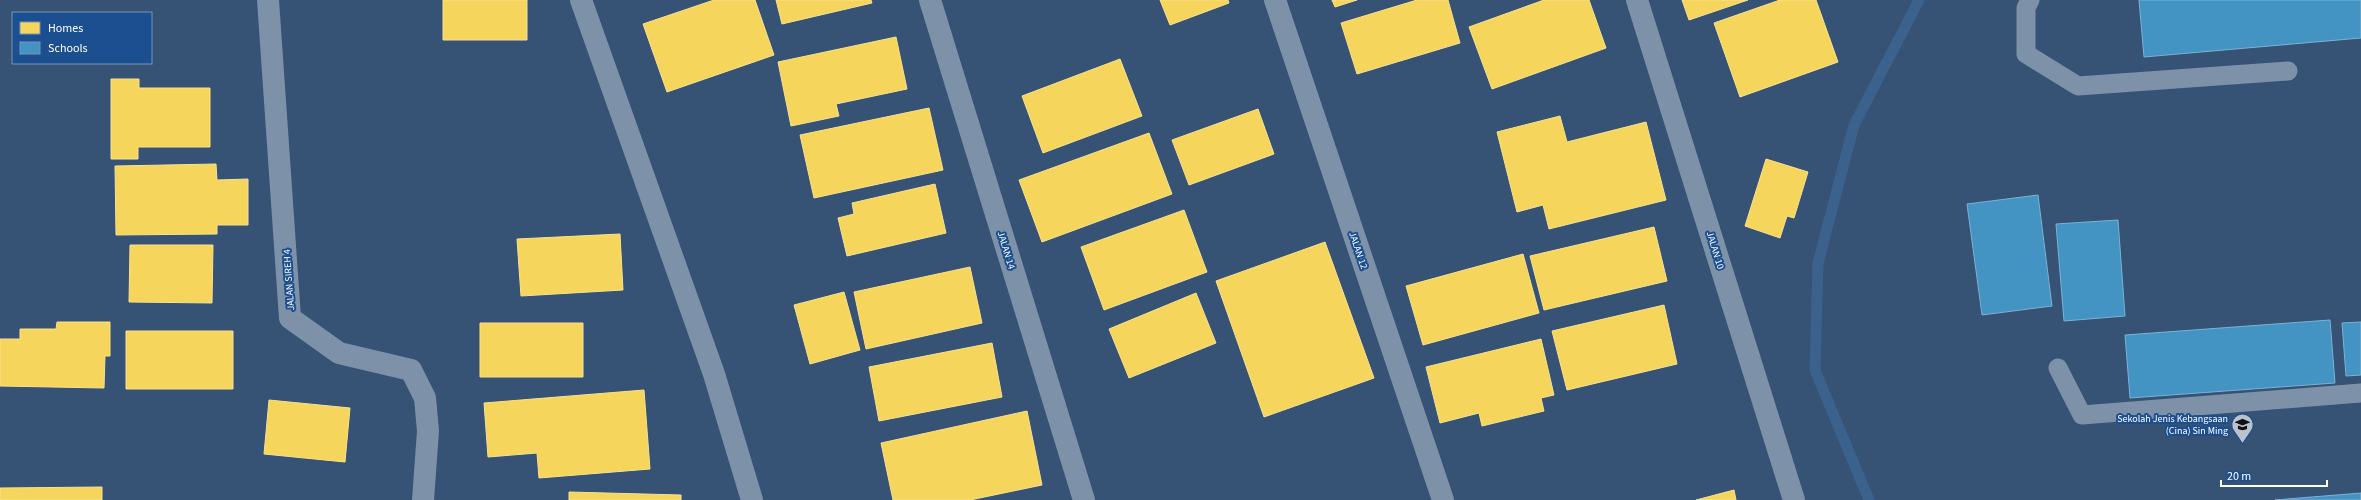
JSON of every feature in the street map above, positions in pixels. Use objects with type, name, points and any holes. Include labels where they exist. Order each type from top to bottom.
[{"type":"street","name":"JALAN SIREH 4","points":[[268,0],[290,318],[339,353],[411,370],[425,398],[428,431],[423,500]]},
{"type":"street","points":[[583,0],[714,374],[752,500]]},
{"type":"street","name":"JALAN 14","points":[[930,0],[1084,500]]},
{"type":"street","name":"JALAN 12","points":[[1275,0],[1443,500]]},
{"type":"street","name":"JALAN 10","points":[[1637,0],[1794,500]]},
{"type":"lane","points":[[2030,0],[2026,8],[2026,54],[2078,86],[2288,71]]},
{"type":"lane","points":[[2058,368],[2082,415],[2361,393]]},
{"type":"building: Homes","points":[[443,0],[527,0],[527,40],[443,40]]},
{"type":"building: Homes","points":[[714,0],[755,0],[774,55],[667,92],[643,24]]},
{"type":"building: Homes","points":[[776,0],[871,0],[872,3],[782,24]]},
{"type":"building: Homes","points":[[1160,0],[1228,0],[1229,3],[1170,25]]},
{"type":"building: Homes","points":[[1332,0],[1357,0],[1335,7]]},
{"type":"building: Homes","points":[[1417,0],[1448,0],[1460,43],[1357,74],[1341,23]]},
{"type":"building: Homes","points":[[1544,0],[1589,0],[1606,48],[1492,89],[1469,27]]},
{"type":"building: Homes","points":[[1682,0],[1748,0],[1689,20]]},
{"type":"building: Homes","points":[[1780,0],[1816,0],[1838,62],[1740,97],[1714,23]]},
{"type":"building: Homes","points":[[896,37],[907,89],[836,104],[839,116],[791,126],[778,62]]},
{"type":"building: Homes","points":[[1120,59],[1142,116],[1043,153],[1022,96]]},
{"type":"building: Homes","points":[[111,79],[139,79],[139,88],[210,88],[210,147],[138,147],[138,159],[111,159]]},
{"type":"building: Homes","points":[[929,108],[943,170],[814,198],[800,135]]},
{"type":"building: Homes","points":[[1258,109],[1274,154],[1189,185],[1172,140]]},
{"type":"building: Homes","points":[[1560,116],[1567,142],[1646,122],[1666,200],[1549,229],[1543,205],[1517,212],[1497,132]]},
{"type":"building: Homes","points":[[1149,133],[1172,194],[1042,242],[1019,180]]},
{"type":"building: Homes","points":[[1766,159],[1808,172],[1794,218],[1787,216],[1780,238],[1745,226]]},
{"type":"building: Homes","points":[[216,164],[217,180],[248,179],[248,225],[217,225],[217,234],[116,235],[115,166]]},
{"type":"building: Homes","points":[[935,184],[946,233],[847,256],[838,218],[854,214],[852,203]]},
{"type":"building: Homes","points":[[1184,210],[1207,272],[1104,310],[1081,247]]},
{"type":"building: Homes","points":[[1654,227],[1667,281],[1544,310],[1530,256]]},
{"type":"building: Homes","points":[[620,234],[623,290],[521,296],[517,239]]},
{"type":"building: Homes","points":[[1325,242],[1374,378],[1264,417],[1216,281]]},
{"type":"building: Homes","points":[[130,245],[213,245],[212,303],[129,302]]},
{"type":"building: Homes","points":[[1523,254],[1539,313],[1423,345],[1406,286]]},
{"type":"building: Homes","points":[[970,267],[982,323],[866,349],[854,292]]},
{"type":"building: Homes","points":[[844,292],[860,350],[810,364],[794,305]]},
{"type":"building: Homes","points":[[1196,293],[1216,343],[1129,378],[1109,329]]},
{"type":"building: Homes","points":[[1664,305],[1677,364],[1567,390],[1552,331]]},
{"type":"building: Homes","points":[[57,322],[110,322],[110,356],[105,356],[104,388],[0,386],[0,339],[20,339],[20,329],[56,329]]},
{"type":"building: Homes","points":[[480,323],[583,323],[583,377],[480,377]]},
{"type":"building: Homes","points":[[126,331],[233,331],[233,389],[126,389]]},
{"type":"building: Homes","points":[[1541,339],[1554,395],[1541,398],[1544,411],[1482,426],[1479,413],[1440,423],[1426,367]]},
{"type":"building: Homes","points":[[992,343],[1002,397],[879,421],[869,367]]},
{"type":"building: Homes","points":[[644,390],[650,469],[539,478],[537,453],[488,457],[484,403]]},
{"type":"building: Homes","points":[[269,400],[350,408],[345,462],[264,454]]},
{"type":"building: Homes","points":[[1027,411],[1042,485],[970,500],[893,500],[881,443]]},
{"type":"building: Homes","points":[[102,487],[102,500],[0,500],[0,488]]},
{"type":"building: Homes","points":[[1734,490],[1736,500],[1696,500]]},
{"type":"building: Homes","points":[[569,492],[681,495],[681,500],[569,500]]},
{"type":"building: Schools","points":[[2139,0],[2361,0],[2361,38],[2144,57]]},
{"type":"building: Schools","points":[[2038,195],[2052,306],[1982,315],[1967,204]]},
{"type":"building: Schools","points":[[2118,220],[2125,316],[2064,321],[2056,224]]},
{"type":"building: Schools","points":[[2330,320],[2335,383],[2130,398],[2125,335]]},
{"type":"building: Schools","points":[[2361,322],[2361,375],[2346,376],[2342,323]]},
{"type":"building: Schools","points":[[2361,493],[2361,500],[2275,500]]},
{"type":"waterway","points":[[1869,500],[1815,370],[1818,263],[1854,125],[1919,0]]},
{"type":"place","name":"Sekolah Jenis Kebangsaan (Cina) Sin Ming","points":[[2243,444]]}]
